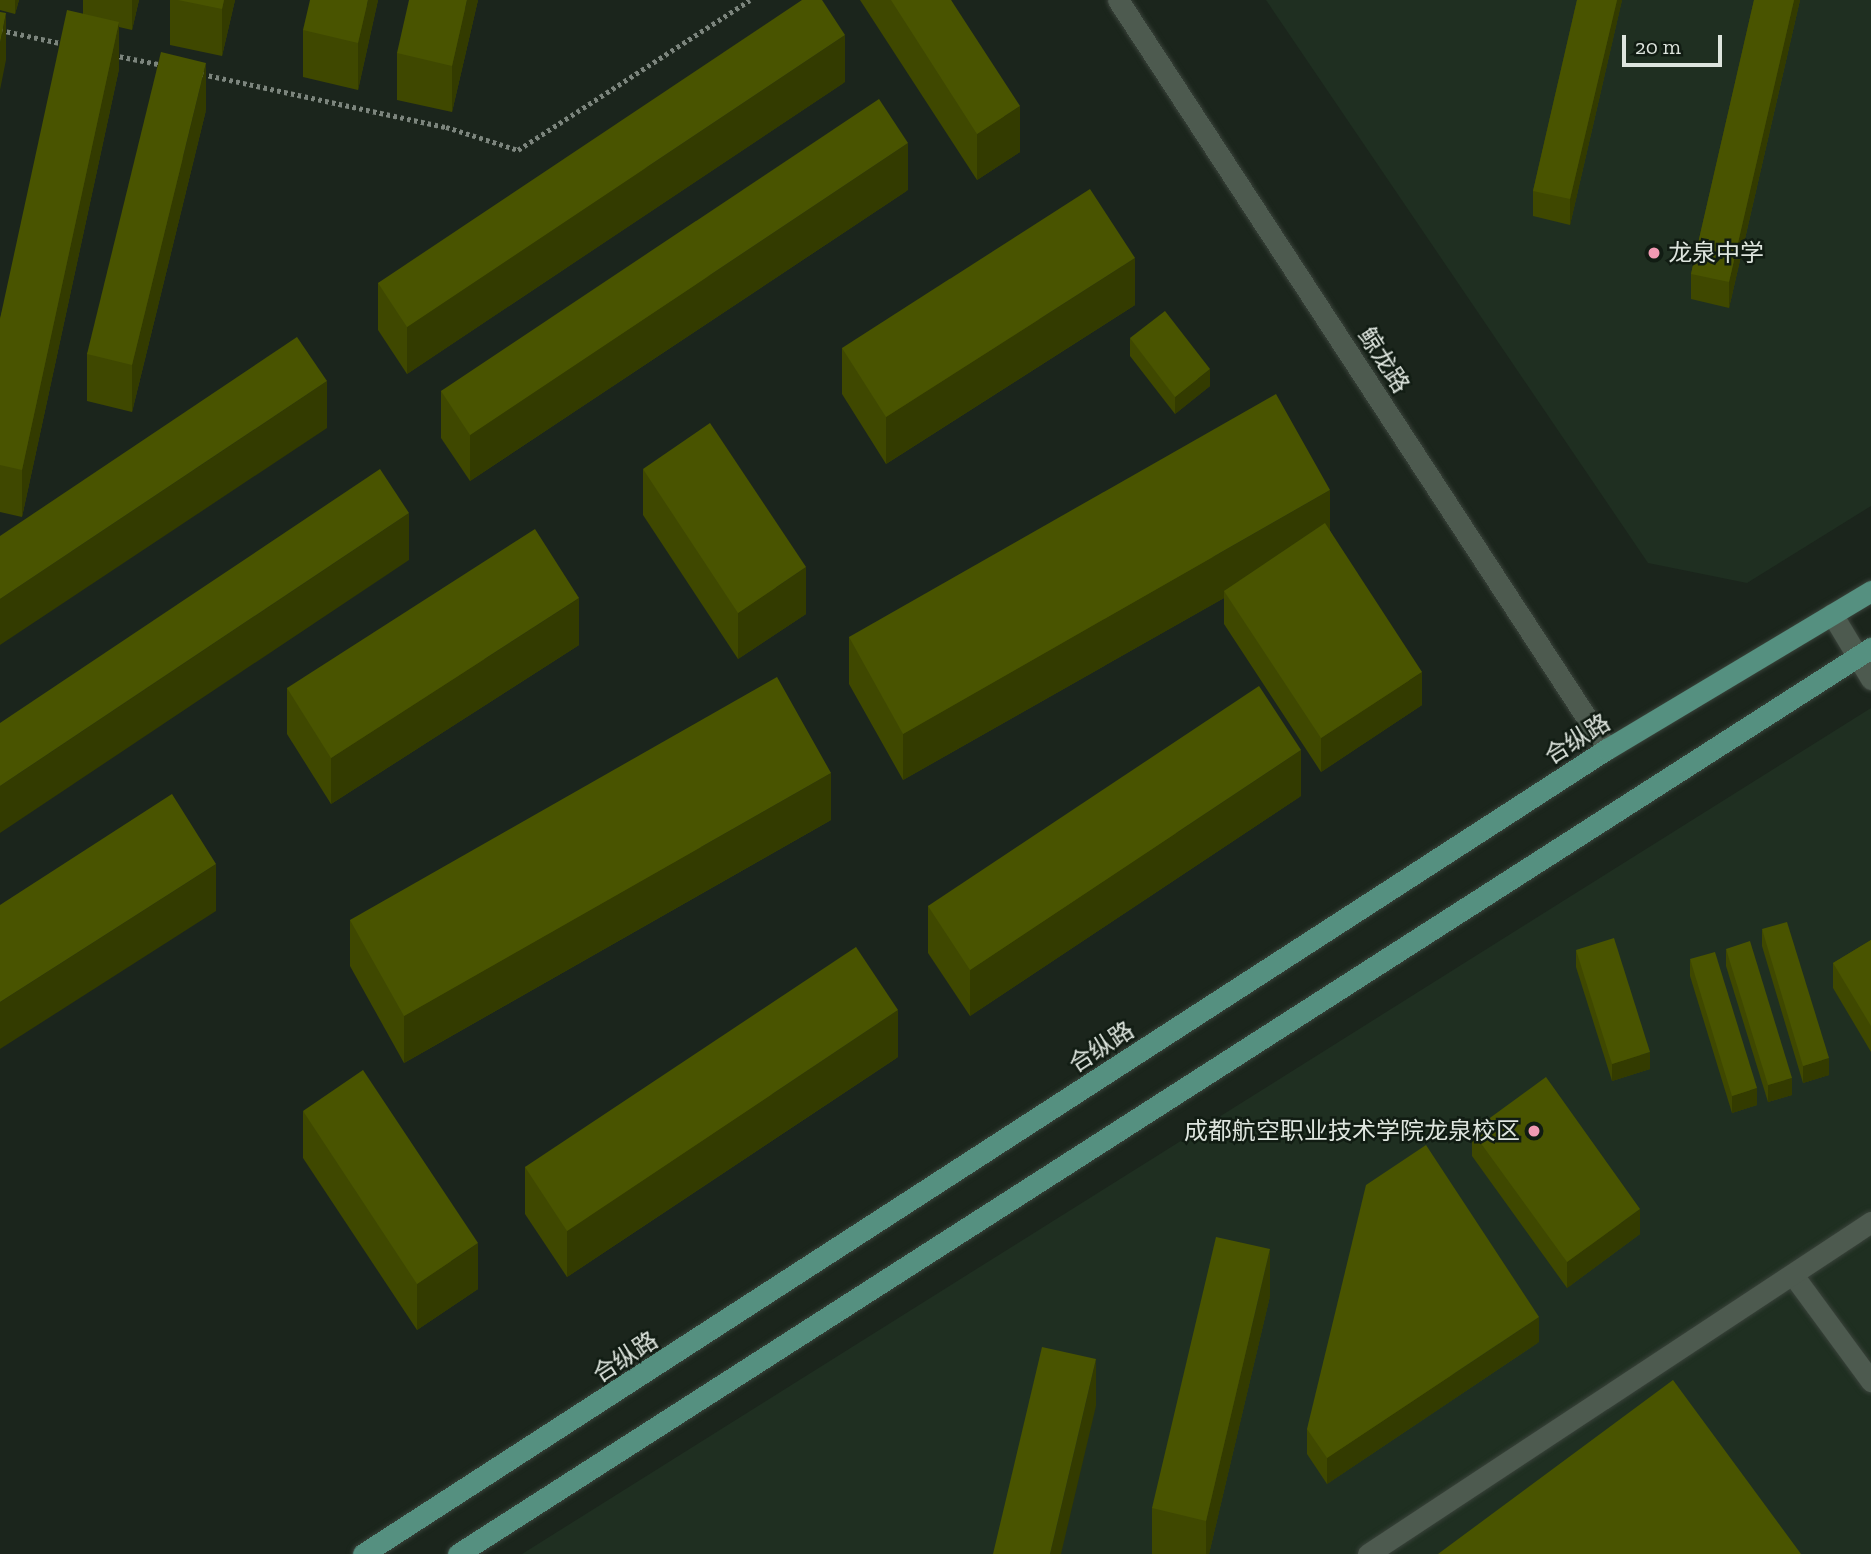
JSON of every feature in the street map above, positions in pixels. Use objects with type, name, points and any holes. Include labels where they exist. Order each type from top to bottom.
[{"type":"main road","name":"合纵路","points":[[363,1554],[1607,749],[1871,591]]},
{"type":"main road","points":[[458,1554],[1864,653]]},
{"type":"street","name":"鲸龙路","points":[[1118,0],[1607,749]]},
{"type":"street","points":[[1832,614],[1864,653],[1871,679]]},
{"type":"street","points":[[1368,1554],[1871,1222]]},
{"type":"street","points":[[1793,1275],[1871,1381]]},
{"type":"path","points":[[189,71],[446,127],[518,150],[750,0]]},
{"type":"path","points":[[0,30],[68,45]]},
{"type":"path","points":[[108,53],[176,68]]},
{"type":"shaded area","name":"龙泉中学","points":[[1266,0],[1871,0],[1871,506],[1747,583],[1648,563]]},
{"type":"shaded area","name":"成都航空职业技术学院龙泉校区","points":[[1871,708],[1871,1554],[522,1554]]},
{"type":"building","points":[[178,0],[224,0],[222,9]]},
{"type":"building","points":[[310,0],[368,0],[358,43],[303,30]]},
{"type":"building","points":[[409,0],[467,0],[452,66],[397,53]]},
{"type":"building","points":[[802,0],[822,0],[845,35],[407,327],[378,283]]},
{"type":"building","points":[[891,0],[951,0],[1020,106],[977,134]]},
{"type":"building","points":[[1577,0],[1617,0],[1570,199],[1533,191]]},
{"type":"building","points":[[1754,0],[1794,0],[1729,282],[1691,274]]},
{"type":"building","points":[[67,10],[119,22],[22,470],[0,465],[0,319]]},
{"type":"building","points":[[0,12],[6,13],[0,43]]},
{"type":"building","points":[[161,52],[206,63],[132,365],[87,354]]},
{"type":"building","points":[[879,99],[908,143],[470,435],[441,391]]},
{"type":"building","points":[[1090,189],[1135,258],[886,417],[842,348]]},
{"type":"building","points":[[1165,311],[1210,369],[1175,397],[1130,338]]},
{"type":"building","points":[[297,337],[327,381],[0,599],[0,536]]},
{"type":"building","points":[[1276,394],[1330,490],[903,734],[849,637]]},
{"type":"building","points":[[710,423],[806,567],[738,613],[643,469]]},
{"type":"building","points":[[380,469],[409,513],[0,786],[0,723]]},
{"type":"building","points":[[1325,523],[1422,672],[1321,738],[1224,591]]},
{"type":"building","points":[[535,529],[579,598],[331,758],[287,688]]},
{"type":"building","points":[[777,677],[831,773],[404,1016],[350,920]]},
{"type":"building","points":[[1259,686],[1301,750],[970,970],[928,906]]},
{"type":"building","points":[[172,794],[216,864],[0,1002],[0,905]]},
{"type":"building","points":[[1787,922],[1829,1058],[1803,1066],[1762,929]]},
{"type":"building","points":[[1614,938],[1650,1052],[1612,1064],[1576,950]]},
{"type":"building","points":[[1871,940],[1871,1026],[1833,963]]},
{"type":"building","points":[[1750,941],[1792,1078],[1768,1085],[1726,949]]},
{"type":"building","points":[[856,947],[898,1010],[567,1231],[525,1167]]},
{"type":"building","points":[[1715,952],[1757,1088],[1732,1096],[1690,959]]},
{"type":"building","points":[[363,1070],[478,1243],[417,1284],[303,1111]]},
{"type":"building","points":[[1546,1077],[1640,1209],[1567,1262],[1472,1131]]},
{"type":"building","points":[[1426,1145],[1539,1317],[1327,1458],[1307,1429],[1366,1185]]},
{"type":"building","points":[[1216,1237],[1270,1249],[1206,1521],[1152,1508]]},
{"type":"building","points":[[1042,1347],[1096,1359],[1050,1554],[993,1554]]},
{"type":"building","points":[[1673,1380],[1801,1554],[1438,1554]]},
{"type":"place","name":"龙泉中学","points":[[1654,253]]},
{"type":"place","name":"成都航空职业技术学院龙泉校区","points":[[1534,1131]]}]
